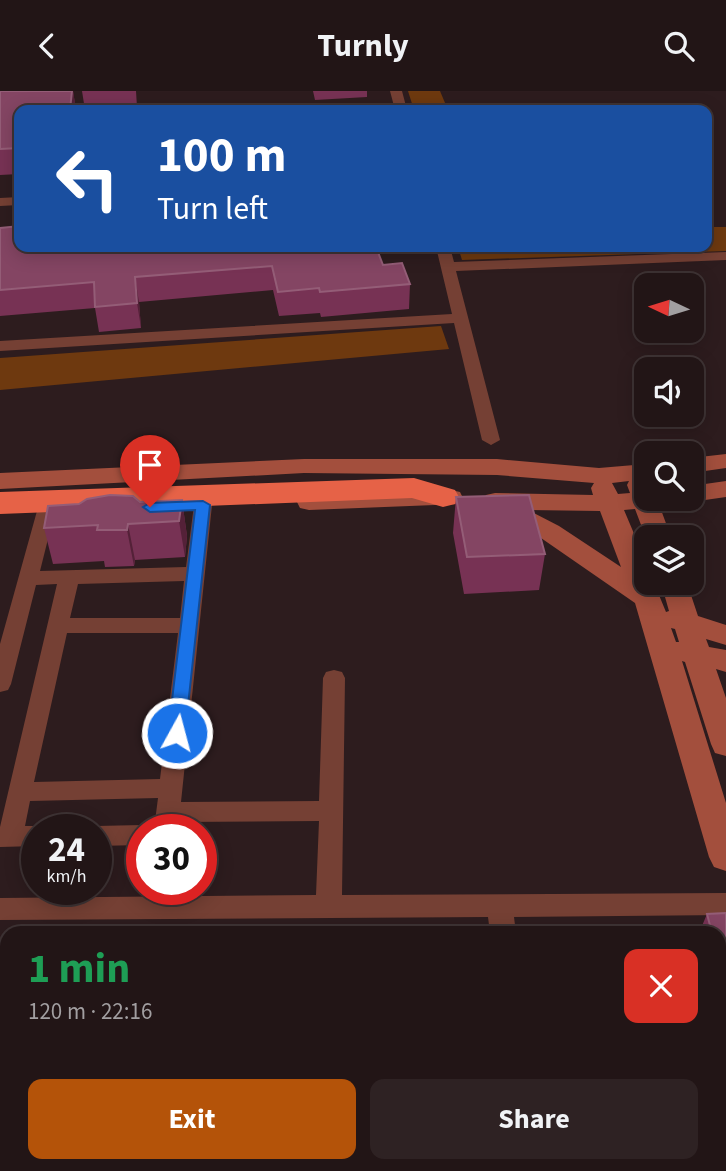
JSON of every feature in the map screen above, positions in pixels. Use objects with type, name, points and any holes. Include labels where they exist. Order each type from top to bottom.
[{"type":"highway","points":[[0,503],[429,493]]},
{"type":"street","points":[[445,252],[491,440]]},
{"type":"street","points":[[450,267],[726,257]]},
{"type":"street","points":[[0,346],[461,318]]},
{"type":"street","points":[[704,464],[726,461]]},
{"type":"street","points":[[0,481],[304,466],[497,467],[634,496]]},
{"type":"street","points":[[0,513],[429,493],[489,501],[604,490],[634,475]]},
{"type":"street","points":[[704,492],[726,489]]},
{"type":"street","points":[[604,490],[649,604],[726,856]]},
{"type":"street","points":[[489,501],[550,531],[649,604],[687,622],[726,635]]},
{"type":"street","points":[[168,810],[203,505]]},
{"type":"street","points":[[0,684],[46,511]]},
{"type":"street","points":[[28,578],[195,574]]},
{"type":"street","points":[[5,837],[20,792],[69,577]]},
{"type":"street","points":[[679,595],[698,654],[720,699],[726,744]]},
{"type":"street","points":[[687,595],[726,625]]},
{"type":"street","points":[[58,627],[189,625]]},
{"type":"street","points":[[662,647],[726,661]]},
{"type":"street","points":[[328,907],[334,678]]},
{"type":"street","points":[[20,792],[168,810],[331,811]]},
{"type":"street","points":[[0,909],[126,901]]},
{"type":"street","points":[[217,902],[328,907],[726,904]]},
{"type":"street","points":[[499,905],[502,926]]},
{"type":"shaded area","points":[[408,91],[440,91],[446,105],[412,105]]},
{"type":"shaded area","points":[[712,227],[726,227],[726,251],[712,251]]},
{"type":"shaded area","points":[[460,252],[697,252],[462,260]]},
{"type":"shaded area","points":[[441,326],[449,349],[0,390],[0,358]]},
{"type":"building","points":[[0,91],[72,91],[71,105],[14,105],[14,148],[0,149]]},
{"type":"building","points":[[14,227],[14,252],[378,252],[383,265],[402,263],[410,284],[320,292],[319,288],[278,292],[272,266],[135,277],[137,303],[95,307],[94,282],[0,290],[0,228]]},
{"type":"building","points":[[110,495],[133,496],[140,502],[182,500],[179,521],[128,524],[127,530],[97,530],[98,525],[44,528],[48,506],[79,504],[87,499]]},
{"type":"building","points":[[529,495],[545,554],[467,557],[456,497]]},
{"type":"building","points":[[726,913],[726,926],[710,926],[707,914]]},
{"type":"route","points":[[150,507],[203,505],[177,733]]}]
